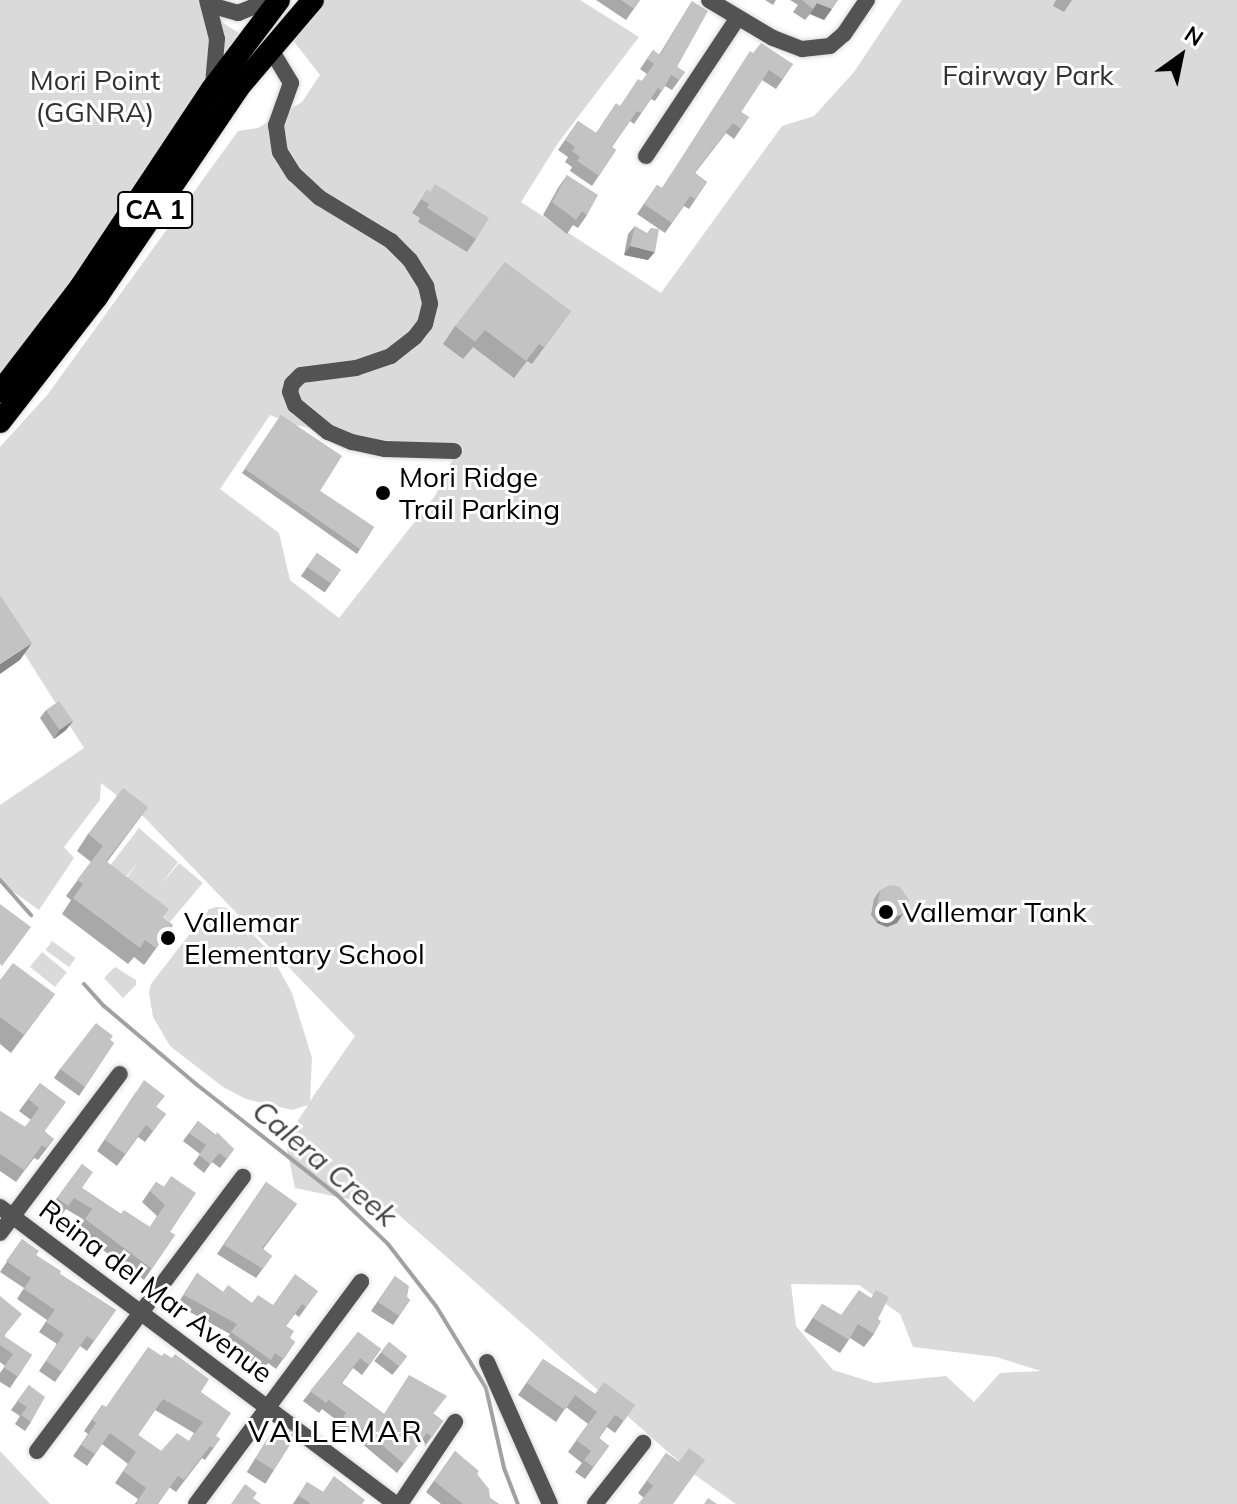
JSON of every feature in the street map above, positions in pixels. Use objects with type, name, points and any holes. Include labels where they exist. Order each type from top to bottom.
[{"type":"highway","name":"CA 1","points":[[0,392],[81,286],[212,89],[279,0]]},
{"type":"highway","name":"CA 1","points":[[0,422],[57,352],[214,121],[270,48],[313,0]]},
{"type":"street","points":[[209,0],[217,7],[238,13],[270,0]]},
{"type":"street","points":[[209,0],[217,39],[212,89]]},
{"type":"street","points":[[709,0],[737,19],[802,49],[830,46],[844,34],[867,0]]},
{"type":"street","points":[[646,156],[737,19]]},
{"type":"street","points":[[270,48],[291,83],[276,125],[280,152],[294,174],[320,198],[391,241],[410,260],[426,286],[430,304],[425,324],[415,337],[391,356],[356,368],[301,375],[292,384],[290,392],[295,405],[328,432],[352,442],[385,449],[454,451]]},
{"type":"street","points":[[0,1233],[6,1212],[120,1074]]},
{"type":"street","points":[[37,1451],[243,1177]]},
{"type":"street","name":"Reina del Mar Avenue","points":[[6,1212],[397,1504]]},
{"type":"street","points":[[196,1504],[361,1282]]},
{"type":"street","points":[[487,1362],[550,1504]]},
{"type":"street","points":[[397,1504],[455,1422]]},
{"type":"street","points":[[595,1504],[643,1443]]},
{"type":"green space","name":"Mori Point (GGNRA)","points":[[0,0],[209,0],[223,23],[249,39],[0,392]]},
{"type":"green space","name":"Fairway Park","points":[[325,0],[580,0],[639,37],[558,143],[521,202],[661,293],[782,126],[814,116],[854,72],[902,0],[1237,0],[1237,1504],[736,1504],[692,1473],[391,1208],[295,1188],[285,1140],[308,1105],[292,1110],[246,1099],[223,1087],[170,1046],[153,1017],[149,993],[151,984],[209,909],[217,907],[227,908],[269,951],[292,993],[312,1058],[310,1101],[355,1036],[144,817],[101,783],[100,800],[64,847],[74,858],[39,910],[0,882],[0,805],[84,748],[0,615],[0,447],[48,394],[238,131],[258,128],[302,102],[320,75],[292,39]],"holes":[[[270,415],[295,425],[350,436],[465,449],[453,459],[435,496],[339,618],[290,580],[279,533],[220,489]],[[791,1284],[859,1285],[900,1314],[913,1347],[996,1357],[1041,1371],[1000,1373],[974,1402],[946,1376],[875,1383],[833,1370],[796,1326]]]},
{"type":"green space","points":[[139,828],[178,862],[147,903],[122,884],[140,860],[121,883],[105,872]]},
{"type":"green space","points":[[179,863],[203,883],[170,922],[146,902]]},
{"type":"green space","points":[[52,941],[75,958],[69,967],[46,950]]},
{"type":"green space","points":[[42,952],[67,972],[55,987],[30,967]]},
{"type":"green space","points":[[115,967],[136,980],[136,985],[123,998],[104,978]]},
{"type":"green space","points":[[0,1451],[50,1504],[0,1504]]},
{"type":"building","points":[[621,0],[640,0],[634,9]]},
{"type":"building","points":[[802,0],[838,0],[832,9],[817,3],[813,9]]},
{"type":"building","points":[[692,1],[708,11],[677,67],[685,72],[679,80],[671,75],[662,91],[658,88],[641,113],[637,111],[612,147],[616,150],[599,176],[577,161],[580,157],[572,151],[575,147],[565,140],[578,121],[596,133],[616,103],[620,106],[638,79],[642,81],[654,64],[647,59],[653,50],[660,55]]},
{"type":"building","points":[[761,43],[793,64],[782,79],[769,70],[741,112],[749,117],[741,129],[733,123],[694,173],[707,182],[695,199],[690,196],[672,223],[644,204],[657,185],[662,188],[750,51],[753,53]]},
{"type":"building","points":[[567,175],[598,195],[587,215],[582,211],[576,220],[552,202]]},
{"type":"building","points":[[435,184],[489,218],[476,239],[427,208],[429,204],[421,199]]},
{"type":"building","points":[[635,226],[647,233],[651,228],[659,229],[655,252],[630,246]]},
{"type":"building","points":[[505,262],[571,311],[544,347],[539,344],[526,361],[485,330],[475,342],[455,326]]},
{"type":"building","points":[[281,415],[342,456],[320,491],[374,527],[360,549],[245,469]]},
{"type":"building","points":[[317,553],[341,570],[331,584],[307,567]]},
{"type":"building","points":[[0,595],[32,643],[0,664]]},
{"type":"building","points":[[59,701],[73,721],[60,730],[46,710]]},
{"type":"building","points":[[123,788],[148,807],[106,861],[169,909],[163,917],[173,925],[156,948],[145,940],[140,948],[73,898],[83,884],[77,880],[103,846],[88,834]]},
{"type":"building","points":[[890,885],[900,887],[909,900],[903,914],[893,918],[883,914],[877,906],[880,890]]},
{"type":"building","points":[[0,904],[31,927],[2,966],[0,964]]},
{"type":"building","points":[[13,963],[55,994],[24,1035],[0,1017],[0,980]]},
{"type":"building","points":[[96,1023],[113,1036],[110,1040],[114,1043],[85,1087],[60,1069]]},
{"type":"building","points":[[144,1080],[165,1096],[156,1107],[166,1114],[153,1131],[146,1125],[125,1154],[105,1140]]},
{"type":"building","points":[[40,1083],[66,1102],[44,1132],[54,1139],[46,1148],[42,1145],[24,1170],[0,1154],[0,1111],[25,1127],[39,1108],[28,1099]]},
{"type":"building","points":[[198,1121],[216,1135],[217,1132],[234,1149],[227,1159],[219,1153],[210,1164],[199,1155],[206,1145],[189,1133]]},
{"type":"building","points":[[82,1164],[93,1172],[82,1188],[121,1214],[124,1210],[150,1227],[165,1205],[150,1191],[156,1182],[164,1187],[171,1176],[196,1193],[170,1232],[175,1235],[152,1269],[85,1219],[92,1209],[74,1198],[68,1206],[57,1198]]},
{"type":"building","points":[[266,1182],[297,1204],[262,1248],[272,1256],[263,1269],[224,1245]]},
{"type":"building","points":[[22,1239],[39,1251],[36,1255],[61,1271],[60,1274],[116,1310],[94,1341],[87,1336],[62,1372],[46,1361],[64,1334],[46,1322],[55,1310],[24,1289],[31,1278],[6,1261]]},
{"type":"building","points":[[197,1273],[223,1292],[228,1285],[252,1303],[258,1295],[273,1305],[295,1274],[318,1291],[306,1307],[302,1304],[286,1326],[294,1331],[290,1338],[295,1342],[284,1359],[275,1353],[271,1360],[231,1332],[237,1324],[184,1295]]},
{"type":"building","points":[[395,1276],[409,1286],[407,1297],[410,1300],[399,1316],[378,1302]]},
{"type":"building","points":[[859,1290],[871,1298],[876,1290],[889,1297],[874,1334],[858,1324],[849,1340],[813,1318],[822,1304],[841,1315]]},
{"type":"building","points":[[0,1296],[22,1314],[4,1336],[32,1355],[18,1377],[4,1367],[13,1354],[0,1345]]},
{"type":"building","points":[[358,1332],[381,1349],[369,1365],[360,1358],[341,1383],[379,1411],[384,1414],[409,1375],[447,1396],[433,1414],[443,1421],[432,1437],[427,1433],[404,1464],[355,1422],[353,1425],[343,1417],[346,1413],[310,1391]]},
{"type":"building","points":[[389,1342],[407,1356],[399,1366],[381,1352]]},
{"type":"building","points":[[148,1347],[162,1356],[164,1353],[172,1358],[175,1354],[209,1379],[201,1392],[231,1413],[216,1436],[220,1439],[213,1448],[210,1446],[184,1480],[178,1476],[158,1504],[138,1504],[146,1488],[123,1471],[136,1452],[110,1433],[95,1454],[81,1445],[96,1423],[92,1419],[102,1405],[106,1407]],"holes":[[[163,1399],[203,1422],[189,1441],[177,1433],[161,1451],[138,1435]]]},
{"type":"building","points":[[543,1359],[595,1394],[604,1382],[635,1405],[624,1421],[615,1415],[598,1438],[609,1446],[593,1467],[584,1460],[591,1451],[576,1440],[597,1412],[575,1395],[565,1410],[527,1383]]},
{"type":"building","points":[[29,1385],[45,1397],[31,1422],[21,1415],[27,1407],[17,1401]]},
{"type":"building","points":[[278,1422],[297,1434],[274,1470],[255,1458]]},
{"type":"building","points":[[689,1448],[705,1460],[673,1504],[638,1504],[653,1486],[647,1481],[666,1453],[679,1462]]},
{"type":"building","points":[[455,1451],[479,1471],[477,1474],[489,1489],[490,1498],[499,1504],[463,1504],[434,1481]]},
{"type":"building","points":[[334,1476],[365,1500],[362,1504],[309,1504],[299,1496],[307,1482],[323,1492]]},
{"type":"building","points":[[245,1484],[257,1493],[253,1498],[261,1504],[231,1504]]},
{"type":"waterway","name":"Calera Creek","points":[[0,880],[31,915]]},
{"type":"waterway","name":"Calera Creek","points":[[84,984],[104,1006],[196,1084],[336,1194],[388,1244],[436,1306],[486,1388],[504,1468],[518,1504]]},
{"type":"place","name":"Mori Ridge Trail Parking","points":[[383,493]]},
{"type":"place","name":"Vallemar Tank","points":[[886,912]]},
{"type":"place","name":"Vallemar Elementary School","points":[[168,938]]},
{"type":"district","name":"VALLEMAR","points":[[336,1431]]}]
